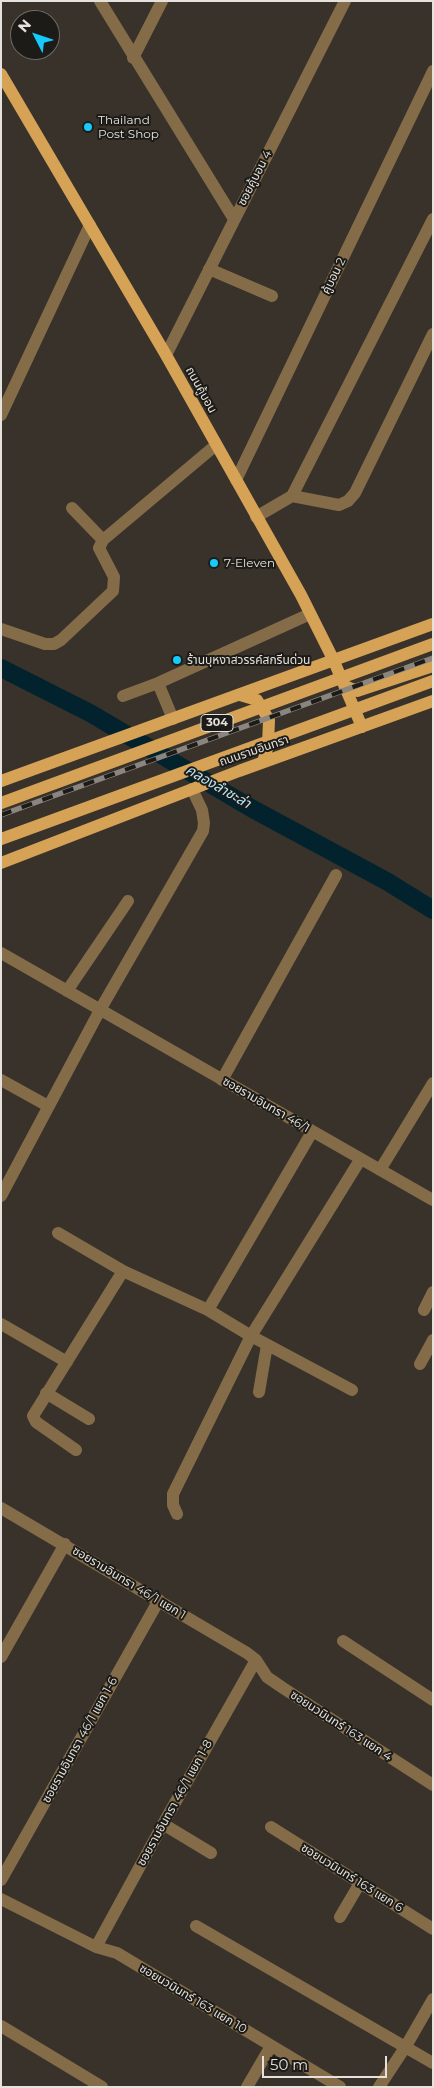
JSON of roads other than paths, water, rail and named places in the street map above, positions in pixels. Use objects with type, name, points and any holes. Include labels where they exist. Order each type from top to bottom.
[{"type":"main road","name":"ถนนคู้บอน","points":[[1,74],[166,355],[236,480],[333,659],[362,727]]},
{"type":"main road","name":"304","points":[[1,781],[433,624]]},
{"type":"main road","name":"304","points":[[1,803],[433,644]]},
{"type":"main road","points":[[345,686],[357,691],[433,666]]},
{"type":"main road","name":"ถนนรามอินทรา","points":[[1,839],[433,681]]},
{"type":"main road","points":[[240,695],[258,700],[269,720],[268,745],[263,762]]},
{"type":"main road","name":"ถนนรามอินทรา","points":[[1,863],[239,770],[433,701]]},
{"type":"street","points":[[100,1],[133,58],[234,219]]},
{"type":"street","points":[[133,58],[162,1]]},
{"type":"street","name":"ซอยคู้บอน 4","points":[[166,355],[345,1]]},
{"type":"street","name":"คู้บอน 2","points":[[236,480],[433,71]]},
{"type":"street","points":[[256,517],[292,496],[433,219]]},
{"type":"street","points":[[1,415],[90,226]]},
{"type":"street","points":[[209,269],[272,296]]},
{"type":"street","points":[[292,496],[338,505],[348,502],[355,493],[433,334]]},
{"type":"street","points":[[1,629],[45,644],[54,644],[61,640],[113,591],[114,577],[99,548],[103,540],[216,445]]},
{"type":"street","points":[[72,508],[103,540]]},
{"type":"street","points":[[123,696],[158,683],[310,614]]},
{"type":"street","points":[[158,683],[173,719]]},
{"type":"street","points":[[1,1196],[100,1010],[202,832],[204,824],[196,787]]},
{"type":"street","points":[[222,1080],[336,875]]},
{"type":"street","points":[[66,991],[128,901]]},
{"type":"street","name":"ซอยรามอินทรา 46/1","points":[[1,953],[360,1160],[432,1198]]},
{"type":"street","points":[[1,1080],[48,1106]]},
{"type":"street","points":[[380,1170],[433,1083]]},
{"type":"street","points":[[208,1310],[312,1132]]},
{"type":"street","points":[[177,1514],[173,1505],[173,1494],[251,1336],[360,1160]]},
{"type":"street","points":[[58,1233],[123,1270],[208,1310],[267,1345],[352,1390]]},
{"type":"street","points":[[76,1450],[36,1422],[33,1416],[123,1270]]},
{"type":"street","points":[[424,1310],[433,1292]]},
{"type":"street","points":[[1,1324],[68,1362]]},
{"type":"street","points":[[420,1364],[433,1340]]},
{"type":"street","points":[[259,1392],[267,1345]]},
{"type":"street","points":[[46,1393],[89,1419]]},
{"type":"street","name":"ซอยรามอินทรา 46/1 แยก 1","points":[[1,1508],[159,1600],[256,1660]]},
{"type":"street","points":[[1,1657],[65,1544]]},
{"type":"street","name":"ซอยรามอินทรา 46/1 แยก 1-6","points":[[1,1880],[159,1600]]},
{"type":"street","points":[[342,1641],[433,1700]]},
{"type":"street","name":"ซอยนวมินทร์ 163 แยก 4","points":[[256,1660],[267,1677],[433,1785]]},
{"type":"street","name":"ซอยรามอินทรา 46/1 แยก 1-8","points":[[96,1947],[162,1824],[256,1660]]},
{"type":"street","points":[[162,1824],[211,1853]]},
{"type":"street","name":"ซอยนวมินทร์ 163 แยก 6","points":[[271,1827],[433,1929]]},
{"type":"street","points":[[340,1917],[360,1883]]},
{"type":"street","name":"ซอยนวมินทร์ 163 แยก 10","points":[[1,1900],[96,1947],[117,1954],[340,2087]]},
{"type":"street","points":[[196,1926],[433,2063]]},
{"type":"street","points":[[379,2087],[406,2046],[433,1999]]},
{"type":"street","points":[[1,2026],[102,2087]]},
{"type":"street","points":[[248,2087],[271,2046]]},
{"type":"waterway","name":"คลองลำชะล่า","points":[[1,668],[90,713],[251,808],[388,882],[433,910]]},
{"type":"railway","points":[[1,815],[433,658]]},
{"type":"place","name":"Thailand Post Shop","points":[[88,127]]},
{"type":"place","name":"7-Eleven","points":[[214,563]]},
{"type":"place","name":"ร้านบุหงาสวรรค์สกรีนด่วน","points":[[177,660]]}]
